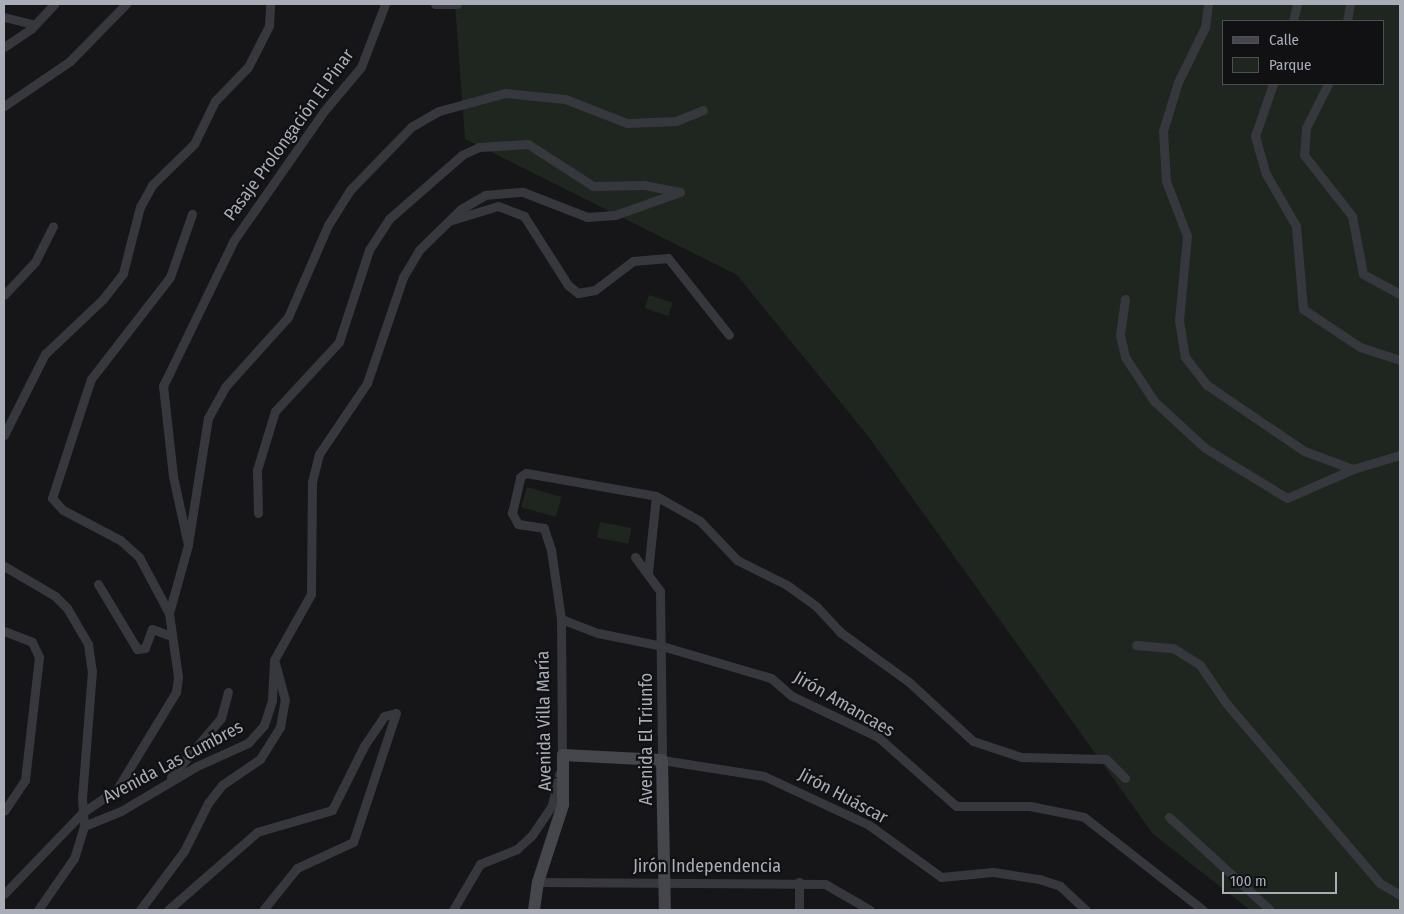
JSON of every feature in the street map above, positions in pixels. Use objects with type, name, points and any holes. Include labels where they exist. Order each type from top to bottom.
[{"type":"street","points":[[35,4],[41,12]]},
{"type":"street","points":[[4,47],[35,25],[41,12],[54,4]]},
{"type":"street","points":[[4,106],[70,61],[126,4]]},
{"type":"street","points":[[4,435],[45,354],[103,299],[123,274],[133,248],[140,207],[152,185],[194,144],[215,101],[248,67],[269,26],[270,4]]},
{"type":"street","name":"Pasaje Prolongación El Pinar","points":[[188,545],[163,405],[163,386],[234,240],[324,111],[361,67],[385,4]]},
{"type":"street","points":[[435,4],[457,4]]},
{"type":"street","points":[[1208,4],[1205,28],[1178,82],[1163,131],[1166,180],[1187,236],[1179,340],[1196,374],[1228,401],[1304,451],[1353,469]]},
{"type":"street","points":[[1293,20],[1297,4]]},
{"type":"street","points":[[1347,20],[1350,4]]},
{"type":"street","points":[[4,17],[35,25]]},
{"type":"street","points":[[1273,85],[1255,136],[1266,174],[1296,226],[1303,309],[1360,347],[1400,360]]},
{"type":"street","points":[[1328,85],[1306,128],[1304,155],[1352,216],[1363,274],[1400,294]]},
{"type":"street","points":[[4,894],[82,813],[117,789],[176,692],[178,677],[169,612],[188,545],[208,418],[225,388],[288,317],[328,225],[350,190],[411,127],[439,111],[505,93],[565,99],[627,123],[676,121],[702,110]]},
{"type":"street","name":"Avenida Las Cumbres","points":[[84,826],[121,811],[166,783],[258,735],[270,712],[274,660],[307,604],[314,576],[310,521],[319,454],[367,383],[403,277],[419,250],[447,222],[485,195],[503,192],[523,192],[587,216],[615,215],[680,192],[644,185],[587,184],[528,144],[479,147],[462,155],[389,219],[369,250],[339,342],[275,411],[256,470],[258,513]]},
{"type":"street","points":[[447,222],[498,206],[511,208],[524,216],[568,285],[578,293],[595,290],[632,261],[668,258],[728,336]]},
{"type":"street","points":[[169,612],[139,557],[120,540],[63,510],[52,498],[91,379],[170,277],[192,214]]},
{"type":"street","points":[[4,295],[36,262],[54,226]]},
{"type":"street","points":[[1125,299],[1120,335],[1125,357],[1154,401],[1205,448],[1287,498],[1353,469],[1400,455]]},
{"type":"street","name":"Avenida Villa María","points":[[534,910],[538,882],[563,805],[560,619],[544,528],[518,524],[512,516],[523,473],[656,496]]},
{"type":"street","points":[[648,572],[656,496],[700,521],[738,560],[787,585],[816,606],[840,632],[909,682],[973,741],[1021,757],[1106,759],[1125,778]]},
{"type":"street","name":"Avenida El Triunfo","points":[[635,557],[648,572],[660,591],[665,910]]},
{"type":"street","points":[[4,566],[55,596],[88,644],[92,681],[82,813],[84,826],[74,858],[38,910]]},
{"type":"street","points":[[98,584],[137,649],[145,648],[152,629],[171,636]]},
{"type":"street","name":"Jirón Amancaes","points":[[560,619],[598,633],[662,646],[771,678],[792,696],[878,737],[956,806],[1030,806],[1084,817],[1203,910]]},
{"type":"street","points":[[4,630],[32,642],[39,657],[25,780],[4,811]]},
{"type":"street","points":[[1136,645],[1173,648],[1200,665],[1226,703],[1380,883],[1400,895]]},
{"type":"street","points":[[140,910],[184,851],[208,803],[222,785],[260,759],[280,727],[284,700],[274,660]]},
{"type":"street","points":[[166,783],[221,718],[228,692]]},
{"type":"street","points":[[168,910],[257,832],[332,810],[364,746],[384,716],[396,712],[353,842],[297,868],[263,910]]},
{"type":"street","points":[[453,910],[480,864],[517,849],[538,828],[552,805],[563,755]]},
{"type":"street","name":"Jirón Huáscar","points":[[563,755],[662,760],[764,776],[869,825],[933,874],[993,872],[1039,879],[1060,886],[1086,910]]},
{"type":"street","points":[[1169,817],[1270,910]]},
{"type":"street","name":"Jirón Independencia","points":[[538,882],[799,882],[825,884],[870,910]]},
{"type":"street","points":[[799,882],[799,910]]},
{"type":"green space","points":[[455,4],[1400,4],[1400,910],[1250,910],[1153,834],[868,436],[737,275],[465,139]]},
{"type":"green space","points":[[649,295],[673,303],[668,316],[645,308]]},
{"type":"green space","points":[[527,487],[562,497],[556,517],[521,507]]},
{"type":"green space","points":[[600,522],[631,528],[628,544],[597,538]]}]
